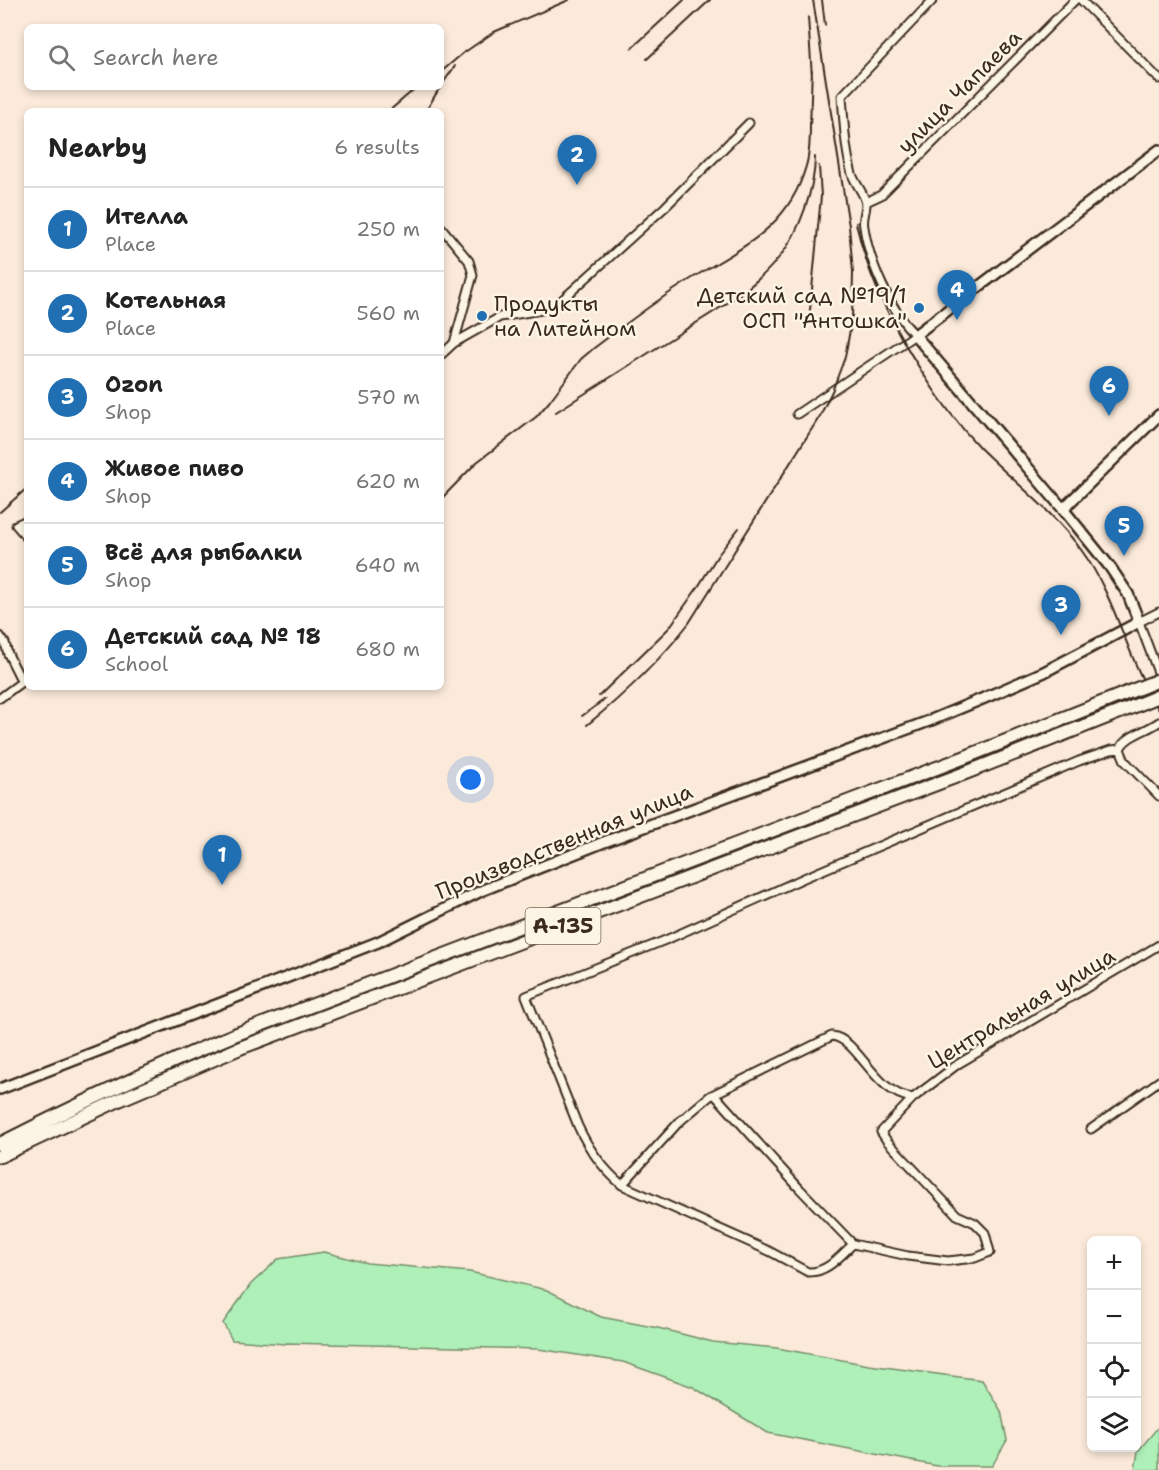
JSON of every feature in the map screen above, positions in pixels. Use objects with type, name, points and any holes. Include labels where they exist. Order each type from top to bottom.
[{"type":"highway","name":"А-135","points":[[0,1144],[114,1087],[234,1035],[963,758],[1124,694],[1159,677]]},
{"type":"highway","name":"А-135","points":[[0,1156],[119,1100],[240,1048],[957,777],[1159,696]]},
{"type":"street","points":[[933,0],[842,96],[847,154],[853,177],[866,202],[863,224],[868,248],[883,288],[905,325],[1063,509],[1121,583],[1131,599],[1159,677]]},
{"type":"street","name":"улица Чапаева","points":[[866,202],[881,195],[1075,0]]},
{"type":"street","points":[[1081,0],[1159,79]]},
{"type":"street","points":[[444,352],[454,343],[500,317],[554,309],[665,207],[749,123]]},
{"type":"street","points":[[796,414],[915,335],[1159,150]]},
{"type":"street","points":[[444,230],[468,261],[473,275],[454,343]]},
{"type":"street","points":[[1063,509],[1159,415]]},
{"type":"street","points":[[24,521],[16,525],[24,534]]},
{"type":"street","points":[[1139,622],[1159,612]]},
{"type":"street","name":"Производственная улица","points":[[0,1089],[378,942],[483,890],[604,842],[929,721],[1044,672],[1139,622]]},
{"type":"street","points":[[0,636],[24,680],[0,698]]},
{"type":"street","points":[[1120,749],[1126,741],[1159,722]]},
{"type":"street","points":[[1120,749],[1125,761],[1159,796]]},
{"type":"street","points":[[714,1094],[853,1244],[825,1268],[808,1272],[769,1251],[622,1185],[609,1173],[586,1144],[526,996],[668,939],[804,878],[1079,761],[1120,749]]},
{"type":"street","name":"Центральная улица","points":[[853,1244],[908,1256],[948,1261],[975,1258],[990,1252],[985,1233],[975,1223],[957,1215],[881,1132],[913,1098],[958,1064],[1159,945]]},
{"type":"street","points":[[622,1185],[679,1122],[714,1094],[832,1036],[848,1044],[892,1091],[913,1098]]},
{"type":"street","points":[[1091,1130],[1159,1081]]},
{"type":"green space","points":[[324,1252],[367,1263],[470,1272],[547,1290],[601,1317],[713,1342],[777,1348],[869,1365],[982,1380],[1001,1411],[1007,1440],[992,1466],[937,1466],[768,1433],[693,1387],[623,1362],[538,1349],[285,1344],[232,1340],[223,1323],[251,1284],[278,1259]]},
{"type":"green space","points":[[1159,1426],[1159,1470],[1135,1470],[1138,1452],[1141,1452],[1141,1447]]},
{"type":"railway","points":[[444,69],[494,32],[569,0]]},
{"type":"railway","points":[[632,48],[684,0]]},
{"type":"railway","points":[[647,59],[710,0]]},
{"type":"railway","points":[[587,725],[641,677],[689,623],[820,416],[845,357],[852,319],[853,272],[849,226],[813,0]]},
{"type":"railway","points":[[822,0],[825,25]]},
{"type":"railway","points":[[808,17],[812,77]]},
{"type":"railway","points":[[444,82],[455,66]]},
{"type":"railway","points":[[444,496],[477,462],[536,417],[581,359],[594,348],[669,293],[738,251],[771,225],[786,209],[797,189],[808,156],[812,70]]},
{"type":"railway","points":[[392,108],[414,90]]},
{"type":"railway","points":[[428,108],[438,90]]},
{"type":"railway","points":[[556,412],[720,308],[747,289],[771,267],[788,245],[800,221],[809,195],[815,157]]},
{"type":"railway","points":[[810,310],[821,196],[819,166]]},
{"type":"railway","points":[[856,223],[874,282],[901,337],[922,372],[949,412],[972,439],[1046,510],[1082,551],[1100,580],[1140,674],[1159,710]]},
{"type":"railway","points":[[0,512],[24,491]]},
{"type":"railway","points":[[599,696],[669,628],[739,528]]},
{"type":"railway","points":[[582,716],[605,699]]},
{"type":"place","name":"Котельная","points":[[577,185]]},
{"type":"place","name":"Детский сад №19/1 ОСП \"Антошка\"","points":[[919,308]]},
{"type":"place","name":"Продукты на Литейном","points":[[482,316]]},
{"type":"place","name":"Живое пиво","points":[[957,320]]},
{"type":"place","name":"Детский сад № 18","points":[[1109,416]]},
{"type":"place","name":"Всё для рыбалки","points":[[1124,556]]},
{"type":"place","name":"Ozon","points":[[1061,635]]},
{"type":"place","name":"Ителла","points":[[222,885]]}]
